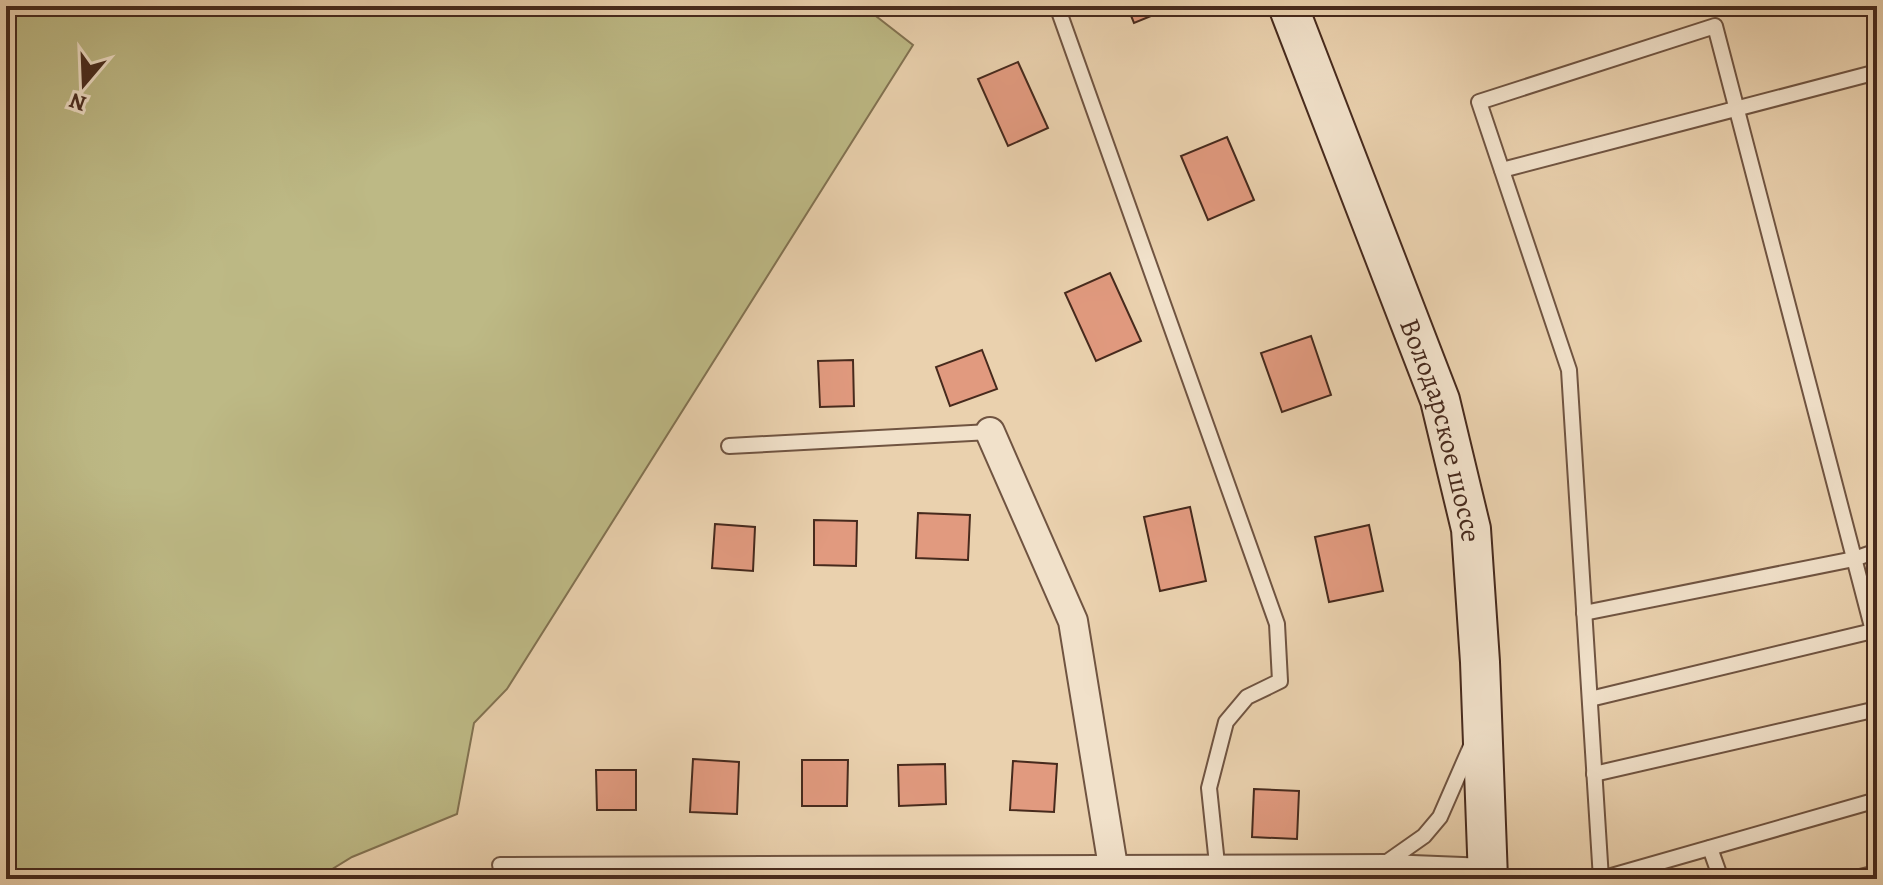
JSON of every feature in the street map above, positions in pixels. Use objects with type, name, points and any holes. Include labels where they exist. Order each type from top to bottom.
[{"type":"main road","name":"Володарское шоссе","points":[[1288,6],[1440,400],[1471,529],[1480,662],[1488,873]]},
{"type":"street","points":[[990,432],[1073,621],[1114,871]]},
{"type":"lane","points":[[1057,6],[1277,624],[1280,681],[1247,697],[1226,722],[1222,735],[1209,788],[1217,864]]},
{"type":"lane","points":[[1590,699],[1876,636],[1715,26],[1479,102],[1569,370],[1601,879],[1877,800]]},
{"type":"lane","points":[[1502,170],[1877,72]]},
{"type":"lane","points":[[729,446],[990,432]]},
{"type":"lane","points":[[1584,613],[1854,559],[1877,551]]},
{"type":"lane","points":[[1594,774],[1877,709]]},
{"type":"lane","points":[[1387,862],[1424,836],[1440,817],[1481,724]]},
{"type":"lane","points":[[1710,848],[1721,879]]},
{"type":"lane","points":[[1387,862],[1411,879]]},
{"type":"lane","points":[[500,865],[1114,871],[1217,864],[1387,862],[1488,873]]},
{"type":"lane","points":[[1851,879],[1877,873]]},
{"type":"shaded area","points":[[6,6],[863,6],[913,45],[507,689],[474,723],[457,814],[352,857],[316,879],[6,879]]},
{"type":"building","points":[[1127,6],[1173,6],[1173,7],[1134,23]]},
{"type":"building","points":[[1018,62],[1048,128],[1008,146],[978,79]]},
{"type":"building","points":[[1227,137],[1254,200],[1208,220],[1181,156]]},
{"type":"building","points":[[1110,273],[1141,341],[1096,361],[1065,293]]},
{"type":"building","points":[[1311,336],[1331,395],[1282,412],[1261,353]]},
{"type":"building","points":[[982,350],[997,389],[950,406],[936,367]]},
{"type":"building","points":[[853,360],[854,406],[820,407],[818,361]]},
{"type":"building","points":[[1190,507],[1206,581],[1160,591],[1144,517]]},
{"type":"building","points":[[918,513],[970,515],[968,560],[916,558]]},
{"type":"building","points":[[814,520],[857,521],[856,566],[814,565]]},
{"type":"building","points":[[715,524],[755,527],[753,571],[712,568]]},
{"type":"building","points":[[1369,525],[1383,591],[1329,602],[1315,537]]},
{"type":"building","points":[[693,759],[739,762],[737,814],[690,812]]},
{"type":"building","points":[[802,760],[848,760],[847,806],[802,806]]},
{"type":"building","points":[[1013,761],[1057,764],[1054,812],[1010,810]]},
{"type":"building","points":[[945,764],[946,804],[899,806],[898,765]]},
{"type":"building","points":[[596,770],[636,770],[636,810],[597,810]]},
{"type":"building","points":[[1254,789],[1299,791],[1297,839],[1252,837]]}]
